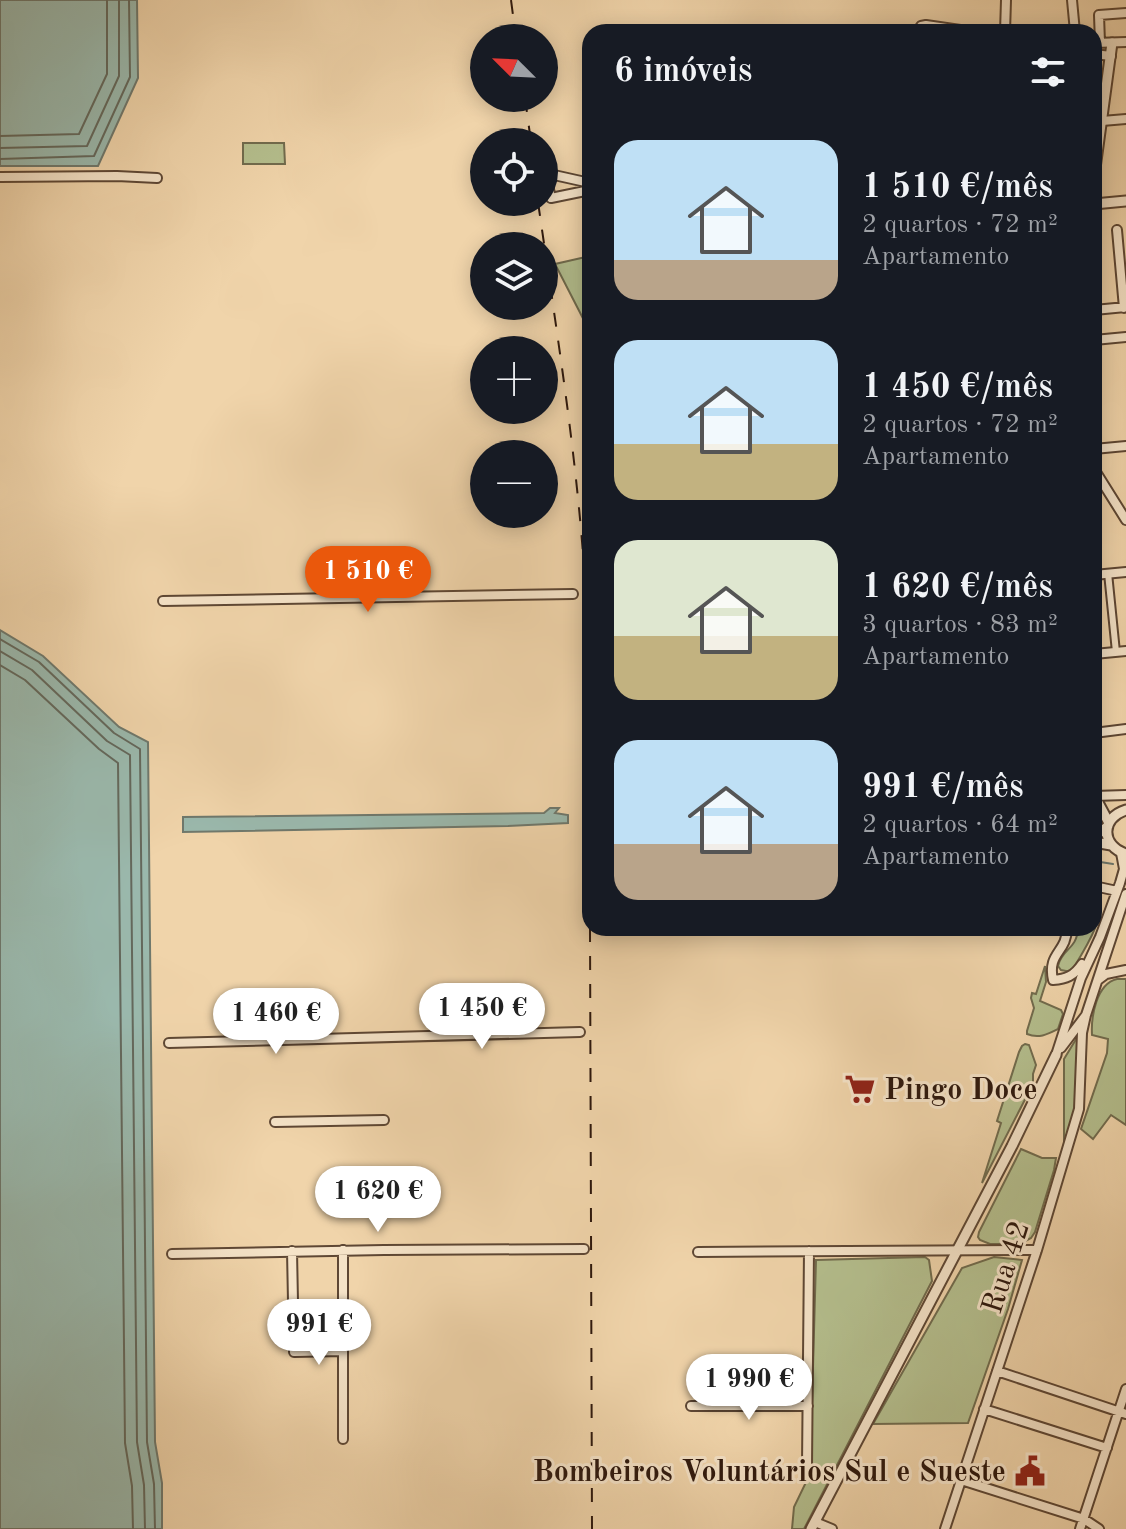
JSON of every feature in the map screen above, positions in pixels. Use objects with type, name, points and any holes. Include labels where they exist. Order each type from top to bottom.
[{"type":"street","points":[[1005,24],[1006,0]]},
{"type":"street","points":[[1072,0],[1074,24]]},
{"type":"street","points":[[1098,24],[1099,15],[1126,13]]},
{"type":"street","points":[[1102,43],[1126,42]]},
{"type":"street","points":[[1102,88],[1112,43]]},
{"type":"street","points":[[1102,55],[1111,56]]},
{"type":"street","points":[[1102,121],[1126,119]]},
{"type":"street","points":[[582,181],[545,173],[551,198],[582,192]]},
{"type":"street","points":[[0,177],[157,178]]},
{"type":"street","points":[[1102,203],[1126,201]]},
{"type":"street","points":[[1102,309],[1125,308],[1117,230]]},
{"type":"street","points":[[1102,339],[1126,337]]},
{"type":"street","points":[[1102,448],[1126,446]]},
{"type":"street","points":[[1102,481],[1125,517]]},
{"type":"street","points":[[1102,574],[1126,572]]},
{"type":"street","points":[[1108,573],[1121,652]]},
{"type":"street","points":[[163,601],[573,594]]},
{"type":"street","points":[[1102,732],[1126,729]]},
{"type":"street","points":[[1102,797],[1126,795]]},
{"type":"street","points":[[1102,803],[1111,810],[1126,810]]},
{"type":"street","points":[[1102,831],[1113,816],[1126,810]]},
{"type":"street","points":[[1102,812],[1108,824],[1107,836],[1111,845]]},
{"type":"street","points":[[1056,1055],[1086,1015],[1108,952],[1122,892],[1123,854],[1111,845],[1102,843]]},
{"type":"street","points":[[1102,888],[1122,892]]},
{"type":"street","points":[[1102,933],[1122,892]]},
{"type":"street","points":[[1067,936],[1051,962],[1053,980],[1074,974],[1100,937]]},
{"type":"street","points":[[832,1529],[813,1526],[1012,1146],[1056,1055],[1081,978],[1100,937]]},
{"type":"street","points":[[1098,980],[1106,974],[1126,970],[1113,964],[1108,952]]},
{"type":"street","name":"Rua 42","points":[[945,1529],[1037,1250],[1079,1109],[1086,1015]]},
{"type":"street","points":[[169,1043],[580,1032]]},
{"type":"street","points":[[275,1122],[384,1120]]},
{"type":"street","points":[[172,1254],[584,1249]]},
{"type":"street","points":[[343,1250],[343,1439]]},
{"type":"street","points":[[698,1252],[1037,1250]]},
{"type":"street","points":[[292,1251],[294,1352],[343,1351]]},
{"type":"street","points":[[807,1466],[809,1251]]},
{"type":"street","points":[[997,1371],[1122,1412]]},
{"type":"street","points":[[1080,1529],[1122,1412],[1126,1389]]},
{"type":"street","points":[[691,1406],[808,1406]]},
{"type":"street","points":[[984,1409],[1107,1448]]},
{"type":"street","points":[[961,1480],[1084,1519],[1099,1529]]},
{"type":"green space","points":[[243,143],[284,143],[285,164],[243,164]]},
{"type":"green space","points":[[582,258],[582,316],[558,270],[558,263]]},
{"type":"green space","points":[[1077,936],[1091,936],[1071,972],[1061,970],[1058,966],[1060,960]]},
{"type":"green space","points":[[1045,966],[1046,982],[1040,1001],[1061,1010],[1063,1014],[1058,1029],[1036,1036],[1027,1034],[1034,1008],[1031,998],[1032,993],[1036,994]]},
{"type":"green space","points":[[1117,979],[1126,979],[1126,1125],[1111,1115],[1093,1139],[1081,1129],[1107,1053],[1108,1039],[1092,1035],[1093,1019],[1096,1002],[1104,987]]},
{"type":"green space","points":[[1078,1036],[1075,1117],[1064,1153],[1064,1059]]},
{"type":"green space","points":[[1025,1044],[1029,1045],[1036,1065],[1033,1084],[982,1183],[1001,1123],[997,1121],[1019,1052]]},
{"type":"green space","points":[[1021,1149],[1042,1158],[1056,1158],[1035,1232],[1020,1244],[990,1244],[980,1240],[979,1232]]},
{"type":"green space","points":[[925,1257],[929,1260],[932,1281],[804,1529],[792,1529],[794,1507],[810,1474],[816,1260]]},
{"type":"green space","points":[[994,1257],[1022,1260],[968,1423],[873,1424],[962,1268]]},
{"type":"water","points":[[0,0],[137,0],[138,78],[98,166],[0,166]]},
{"type":"water","points":[[0,630],[43,656],[119,727],[148,742],[155,1442],[162,1483],[162,1529],[0,1529]]},
{"type":"water","points":[[550,808],[559,808],[555,813],[568,815],[568,823],[183,832],[183,817],[544,813]]},
{"type":"waterway","points":[[1102,862],[1113,864]]},
{"type":"railway","points":[[511,0],[514,24]]},
{"type":"railway","points":[[527,112],[529,128]]},
{"type":"railway","points":[[540,216],[559,344],[582,546]]},
{"type":"railway","points":[[590,936],[592,1529]]},
{"type":"place","name":"Pingo Doce","points":[[860,1089]]},
{"type":"place","name":"Bombeiros Voluntários Sul e Sueste","points":[[1030,1471]]}]
